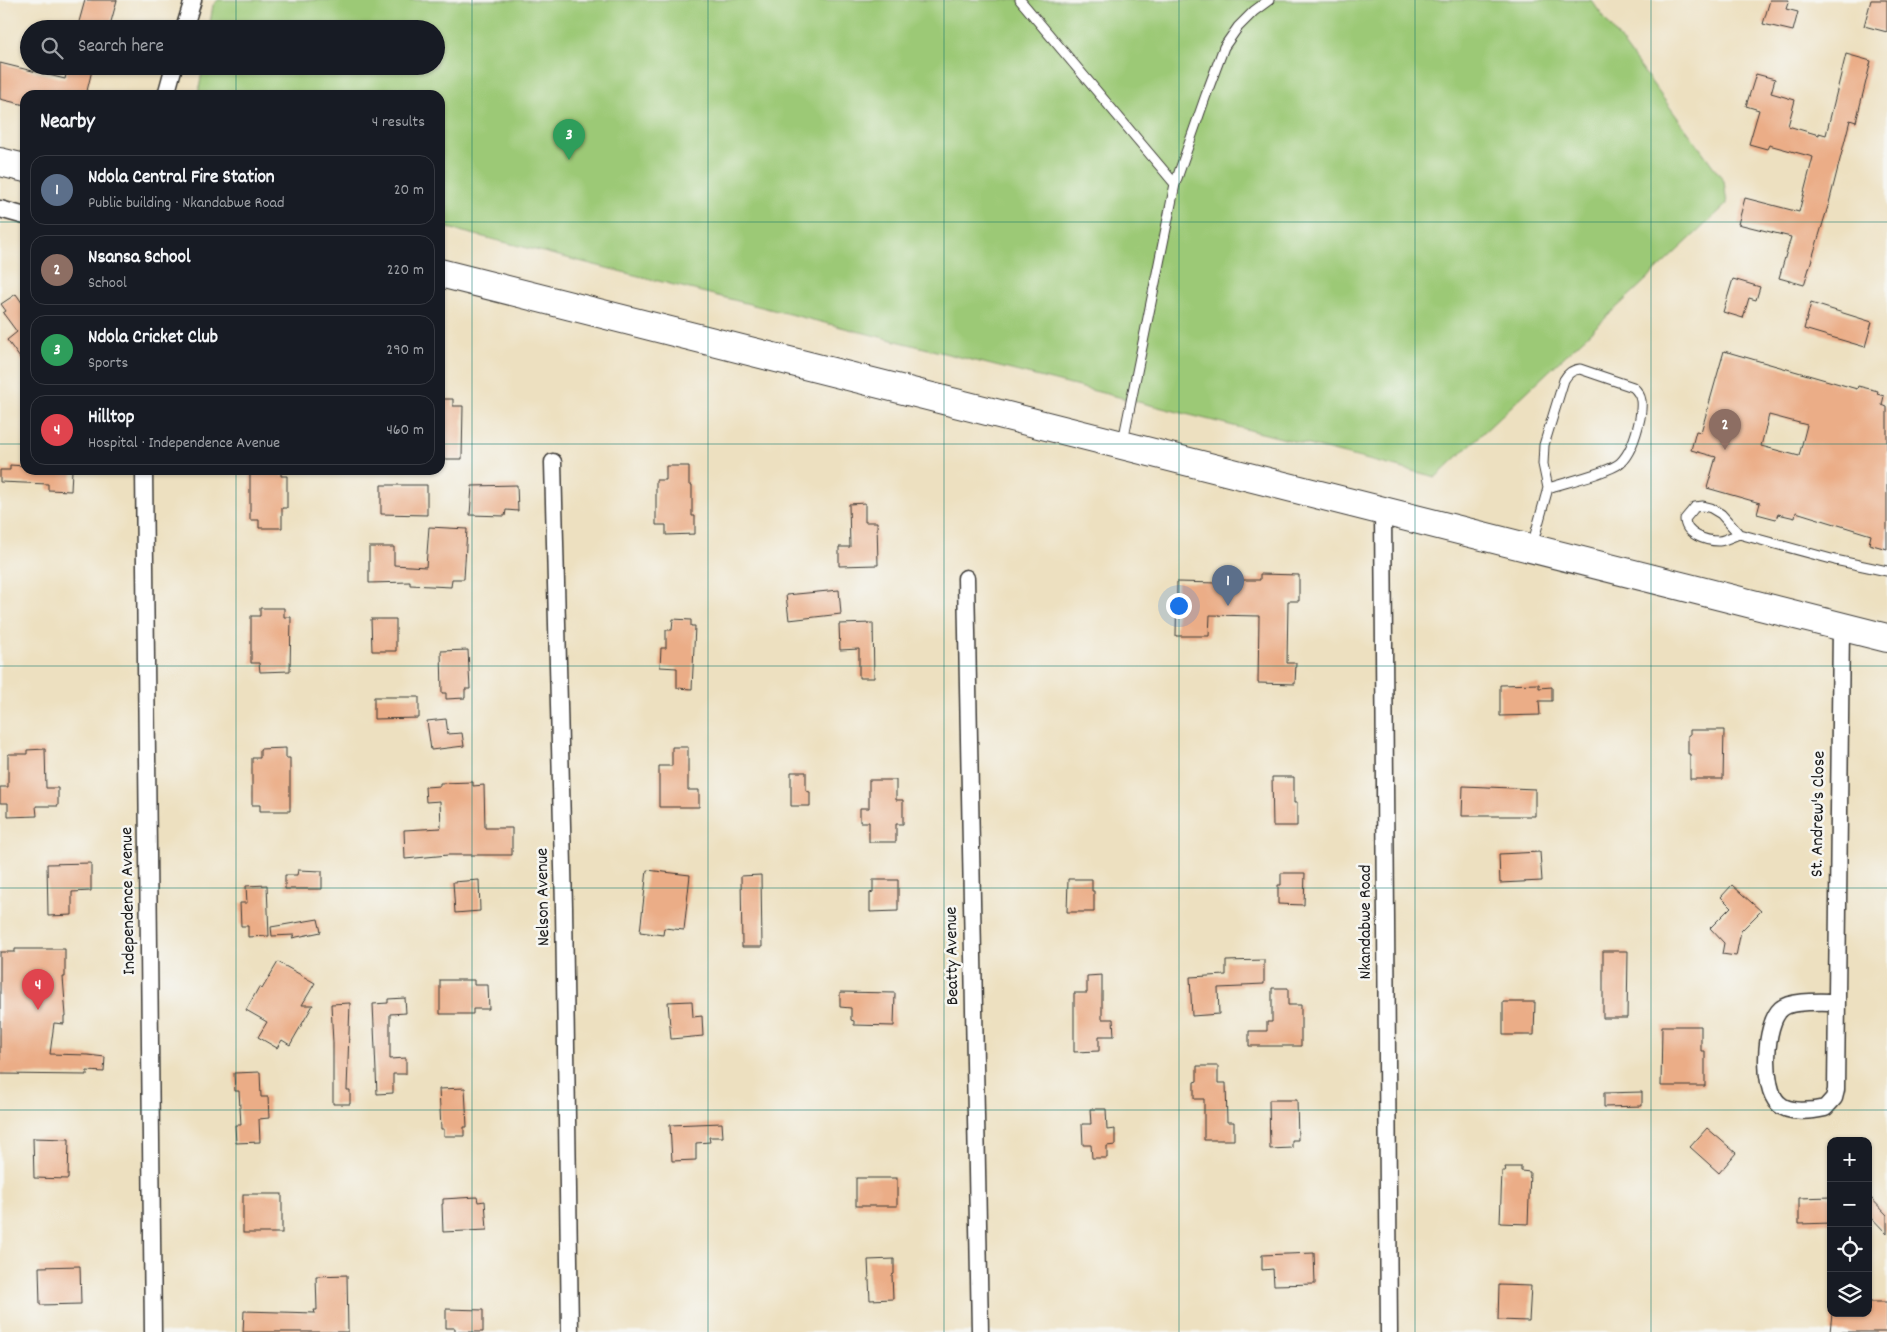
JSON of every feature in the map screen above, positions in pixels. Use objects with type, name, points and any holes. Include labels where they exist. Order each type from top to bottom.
[{"type":"highway","points":[[0,162],[20,167]]},
{"type":"highway","points":[[445,274],[1887,638]]},
{"type":"street","points":[[187,20],[193,0]]},
{"type":"street","points":[[167,90],[172,75]]},
{"type":"street","points":[[0,209],[20,215]]},
{"type":"street","name":"Nelson Avenue","points":[[554,462],[564,907],[570,1332]]},
{"type":"street","name":"Independence Avenue","points":[[144,475],[153,1332]]},
{"type":"street","name":"Nkandabwe Road","points":[[1383,512],[1389,1332]]},
{"type":"street","name":"Beatty Avenue","points":[[966,578],[980,1332]]},
{"type":"street","name":"St. Andrew's Close","points":[[1836,1002],[1791,1004],[1781,1009],[1774,1017],[1768,1037],[1767,1073],[1772,1096],[1784,1108],[1790,1110],[1825,1108],[1834,1098],[1836,1002],[1841,627]]},
{"type":"lane","points":[[1020,0],[1175,184]]},
{"type":"lane","points":[[1122,444],[1175,184],[1224,47],[1238,27],[1254,11],[1269,0]]},
{"type":"lane","points":[[1531,548],[1548,488],[1543,464],[1544,445],[1567,374],[1580,369],[1633,386],[1639,392],[1642,406],[1638,429],[1625,458],[1613,468],[1548,488]]},
{"type":"lane","points":[[1739,534],[1720,541],[1708,539],[1689,531],[1685,526],[1685,519],[1695,507],[1711,508],[1721,514],[1739,534],[1835,560],[1887,571]]},
{"type":"green space","points":[[218,0],[1591,0],[1724,181],[1727,204],[1436,477],[445,227],[445,90],[199,90],[201,75],[445,75],[445,20],[210,20],[213,5]]},
{"type":"building","points":[[85,0],[117,0],[111,20],[79,20]]},
{"type":"building","points":[[1770,0],[1789,0],[1786,9],[1798,12],[1793,31],[1763,24]]},
{"type":"building","points":[[1871,0],[1887,0],[1887,32],[1864,26]]},
{"type":"building","points":[[1846,54],[1871,61],[1856,122],[1850,120],[1829,203],[1804,285],[1779,278],[1791,237],[1738,224],[1745,198],[1799,212],[1813,157],[1769,145],[1767,149],[1749,144],[1759,110],[1746,106],[1756,74],[1775,79],[1771,93],[1795,100],[1788,126],[1819,135],[1819,133],[1826,135]]},
{"type":"building","points":[[0,63],[20,68],[20,75],[49,75],[65,79],[66,75],[91,75],[87,90],[20,90],[20,104],[0,99]]},
{"type":"building","points":[[1733,279],[1760,287],[1756,300],[1749,298],[1743,318],[1723,312]]},
{"type":"building","points":[[16,294],[20,300],[20,358],[7,340],[17,332],[3,313],[6,311],[1,304]]},
{"type":"building","points":[[1811,303],[1872,322],[1865,347],[1804,329]]},
{"type":"building","points":[[1724,351],[1857,389],[1858,386],[1878,391],[1877,394],[1884,396],[1882,405],[1887,407],[1887,549],[1869,544],[1871,535],[1796,512],[1795,518],[1778,514],[1776,519],[1757,514],[1760,503],[1707,488],[1716,457],[1691,450],[1696,431],[1701,432]],"holes":[[[1769,415],[1807,425],[1799,456],[1761,446]]]},
{"type":"building","points":[[445,399],[453,399],[453,406],[463,406],[462,459],[445,459]]},
{"type":"building","points":[[10,465],[20,466],[20,475],[72,475],[71,491],[48,490],[48,484],[0,482],[0,470],[10,470]]},
{"type":"building","points":[[666,466],[689,466],[689,485],[692,485],[692,516],[695,516],[695,534],[666,535],[666,525],[656,525],[656,480],[666,480]]},
{"type":"building","points":[[250,475],[287,476],[287,508],[282,508],[282,528],[259,528],[259,520],[250,520]]},
{"type":"building","points":[[381,485],[427,485],[427,515],[381,514]]},
{"type":"building","points":[[517,485],[518,511],[506,510],[505,516],[470,515],[472,486]]},
{"type":"building","points":[[865,503],[865,522],[877,522],[878,565],[839,566],[839,547],[850,547],[849,504]]},
{"type":"building","points":[[429,527],[467,529],[464,579],[452,579],[451,587],[410,585],[410,582],[369,583],[369,547],[394,547],[394,565],[426,567]]},
{"type":"building","points":[[1260,574],[1299,575],[1299,601],[1288,601],[1287,663],[1296,663],[1295,684],[1258,683],[1259,616],[1210,615],[1209,636],[1176,636],[1177,582],[1218,583],[1218,580],[1260,580]]},
{"type":"building","points":[[839,590],[841,614],[789,620],[786,595]]},
{"type":"building","points":[[260,608],[284,608],[284,617],[291,617],[290,671],[260,672],[259,663],[251,663],[251,616],[260,616]]},
{"type":"building","points":[[371,619],[396,619],[396,651],[372,651]]},
{"type":"building","points":[[673,619],[691,620],[691,626],[695,626],[692,689],[677,688],[677,668],[660,667],[661,648],[666,648],[666,630],[672,630]]},
{"type":"building","points":[[873,623],[874,678],[859,678],[859,649],[840,650],[839,624]]},
{"type":"building","points":[[468,650],[470,689],[465,689],[465,698],[446,699],[446,693],[442,693],[441,651]]},
{"type":"building","points":[[1539,684],[1539,688],[1552,687],[1552,701],[1539,701],[1540,715],[1500,716],[1500,685]]},
{"type":"building","points":[[374,697],[419,697],[419,718],[374,719]]},
{"type":"building","points":[[446,719],[448,734],[462,733],[464,746],[431,750],[427,721]]},
{"type":"building","points":[[1690,730],[1724,730],[1723,779],[1690,779],[1688,735],[1690,735]]},
{"type":"building","points":[[672,747],[688,747],[688,790],[699,790],[699,807],[659,807],[659,766],[672,766]]},
{"type":"building","points":[[286,748],[286,758],[290,758],[290,811],[260,811],[260,805],[252,805],[252,758],[260,758],[260,749]]},
{"type":"building","points":[[45,749],[46,788],[58,788],[58,806],[36,806],[37,816],[8,817],[8,803],[0,803],[0,787],[8,787],[8,754],[27,754],[27,750]]},
{"type":"building","points":[[791,772],[806,772],[806,791],[810,792],[810,806],[791,806]]},
{"type":"building","points":[[1272,777],[1294,777],[1294,803],[1297,803],[1297,826],[1273,826]]},
{"type":"building","points":[[869,780],[896,780],[896,800],[903,800],[903,824],[896,824],[896,842],[869,842],[869,822],[860,822],[860,808],[869,808]]},
{"type":"building","points":[[473,782],[473,786],[484,785],[485,828],[512,828],[512,855],[448,855],[405,859],[404,830],[441,828],[440,801],[426,802],[425,787],[440,786],[440,783]]},
{"type":"building","points":[[1463,786],[1535,789],[1535,816],[1462,816]]},
{"type":"building","points":[[1540,852],[1542,881],[1500,883],[1499,854]]},
{"type":"building","points":[[91,863],[91,891],[72,892],[72,915],[48,916],[47,864]]},
{"type":"building","points":[[298,870],[322,871],[322,889],[285,889],[285,875],[297,875]]},
{"type":"building","points":[[647,870],[690,875],[684,930],[664,928],[663,935],[640,932]]},
{"type":"building","points":[[1281,873],[1305,873],[1304,905],[1278,904],[1278,885],[1281,885]]},
{"type":"building","points":[[761,875],[762,947],[742,947],[741,876]]},
{"type":"building","points":[[1068,879],[1092,879],[1094,912],[1067,912]]},
{"type":"building","points":[[479,880],[480,911],[455,913],[453,882]]},
{"type":"building","points":[[873,880],[898,880],[898,911],[870,912],[870,893],[873,892]]},
{"type":"building","points":[[267,885],[269,936],[248,937],[248,926],[241,926],[240,903],[247,903],[246,886]]},
{"type":"building","points":[[1732,885],[1761,911],[1741,931],[1736,956],[1722,954],[1724,943],[1710,928],[1731,907],[1721,897]]},
{"type":"building","points":[[318,919],[321,932],[292,938],[294,935],[272,936],[271,927]]},
{"type":"building","points":[[15,949],[65,949],[65,977],[63,977],[66,1016],[64,1016],[64,1024],[54,1023],[50,1054],[105,1057],[104,1072],[87,1071],[87,1075],[0,1074],[0,952],[15,952]]},
{"type":"building","points":[[1603,951],[1628,951],[1627,1018],[1603,1018]]},
{"type":"building","points":[[1264,960],[1264,984],[1218,988],[1219,1014],[1192,1016],[1190,977],[1226,975],[1226,961]]},
{"type":"building","points":[[278,962],[315,983],[302,1005],[313,1005],[290,1045],[282,1040],[277,1048],[258,1037],[267,1022],[246,1010],[259,987],[262,989]]},
{"type":"building","points":[[1102,975],[1102,1019],[1113,1019],[1114,1036],[1099,1036],[1099,1051],[1074,1052],[1074,993],[1087,993],[1087,976]]},
{"type":"building","points":[[440,980],[474,980],[474,985],[488,985],[489,1009],[473,1009],[473,1014],[440,1014]]},
{"type":"building","points":[[1272,988],[1288,988],[1288,1005],[1301,1005],[1301,1046],[1249,1046],[1249,1031],[1267,1031],[1267,1022],[1272,1022]]},
{"type":"building","points":[[840,992],[895,993],[894,1026],[854,1025],[854,1021],[851,1020],[851,1008],[840,1007]]},
{"type":"building","points":[[405,998],[406,1013],[390,1014],[390,1059],[406,1058],[406,1074],[393,1074],[393,1093],[377,1094],[373,1004],[388,1003],[388,999]]},
{"type":"building","points":[[692,1001],[693,1017],[702,1016],[703,1036],[671,1039],[668,1002]]},
{"type":"building","points":[[1503,1002],[1535,1002],[1534,1035],[1503,1035]]},
{"type":"building","points":[[350,1003],[347,1090],[350,1090],[350,1104],[333,1104],[331,1004]]},
{"type":"building","points":[[1662,1026],[1701,1026],[1701,1051],[1705,1051],[1705,1086],[1661,1086]]},
{"type":"building","points":[[1197,1066],[1218,1066],[1218,1083],[1226,1083],[1227,1122],[1234,1122],[1234,1140],[1204,1140],[1204,1099],[1194,1099],[1194,1082],[1197,1081]]},
{"type":"building","points":[[260,1072],[261,1097],[268,1097],[269,1118],[259,1119],[260,1142],[236,1143],[235,1125],[241,1125],[239,1091],[235,1091],[234,1073]]},
{"type":"building","points":[[465,1088],[467,1127],[464,1127],[464,1136],[444,1136],[444,1129],[441,1129],[439,1089]]},
{"type":"building","points":[[1642,1092],[1642,1106],[1604,1107],[1604,1093]]},
{"type":"building","points":[[1269,1100],[1297,1100],[1298,1140],[1292,1140],[1292,1148],[1270,1149]]},
{"type":"building","points":[[1090,1109],[1106,1109],[1107,1130],[1115,1129],[1115,1145],[1107,1146],[1107,1158],[1092,1158],[1091,1145],[1083,1145],[1082,1124],[1091,1124]]},
{"type":"building","points":[[722,1123],[723,1137],[709,1137],[710,1142],[696,1143],[696,1160],[672,1161],[670,1125]]},
{"type":"building","points":[[1707,1128],[1736,1153],[1719,1173],[1690,1147]]},
{"type":"building","points":[[33,1138],[69,1139],[68,1179],[34,1178]]},
{"type":"building","points":[[1505,1167],[1521,1167],[1521,1171],[1530,1172],[1528,1224],[1500,1223],[1502,1171],[1506,1171]]},
{"type":"building","points":[[856,1178],[897,1178],[897,1206],[856,1206]]},
{"type":"building","points":[[243,1194],[282,1194],[282,1233],[243,1233]]},
{"type":"building","points":[[477,1197],[478,1202],[485,1201],[487,1230],[443,1232],[443,1199]]},
{"type":"building","points":[[1827,1197],[1827,1223],[1799,1224],[1799,1198]]},
{"type":"building","points":[[1872,1199],[1887,1215],[1887,1234],[1872,1218]]},
{"type":"building","points":[[1314,1253],[1315,1284],[1274,1285],[1273,1269],[1262,1270],[1262,1255]]},
{"type":"building","points":[[894,1259],[894,1274],[892,1275],[893,1299],[870,1300],[868,1260]]},
{"type":"building","points":[[80,1266],[81,1304],[40,1305],[39,1267]]},
{"type":"building","points":[[347,1275],[348,1332],[243,1332],[244,1311],[315,1313],[314,1310],[317,1310],[316,1276]]},
{"type":"building","points":[[1499,1285],[1531,1286],[1529,1321],[1498,1320]]},
{"type":"building","points":[[1872,1302],[1887,1302],[1887,1332],[1830,1332],[1832,1317],[1872,1317]]},
{"type":"building","points":[[446,1309],[483,1310],[483,1332],[455,1332],[455,1328],[446,1328]]},
{"type":"place","name":"Ndola Cricket Club","points":[[569,160]]},
{"type":"place","name":"Nsansa School","points":[[1725,450]]},
{"type":"place","name":"Ndola Central Fire Station","points":[[1228,606]]},
{"type":"place","name":"Hilltop","points":[[38,1010]]}]
